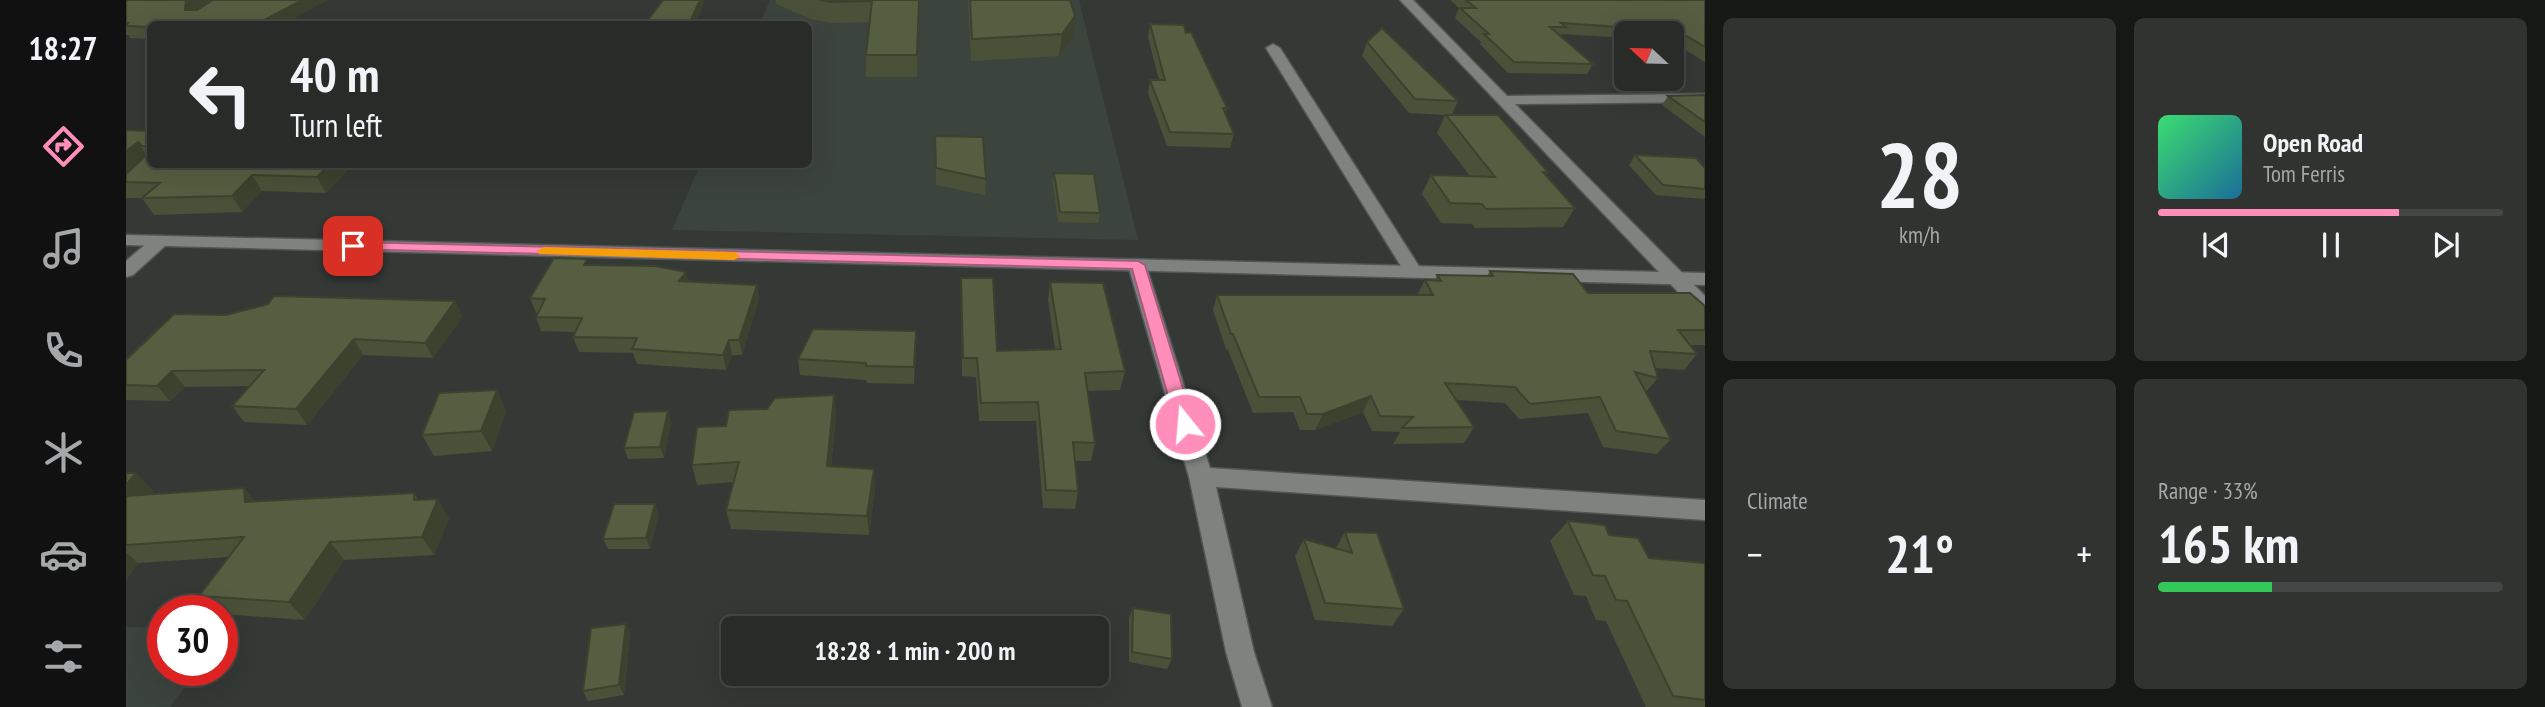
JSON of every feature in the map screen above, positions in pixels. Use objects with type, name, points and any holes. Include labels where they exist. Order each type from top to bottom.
[{"type":"street","points":[[1406,0],[1705,307]]},
{"type":"street","points":[[1273,48],[1413,271]]},
{"type":"street","points":[[1503,100],[1705,98]]},
{"type":"street","points":[[126,240],[1705,279]]},
{"type":"street","points":[[126,271],[160,241]]},
{"type":"street","points":[[1138,265],[1201,477],[1240,652],[1256,707]]},
{"type":"street","points":[[1201,477],[1705,510]]},
{"type":"shaded area","points":[[770,0],[1079,0],[1138,240],[672,230],[699,168],[812,168],[812,21],[761,21]]},
{"type":"shaded area","points":[[126,627],[147,627],[147,686],[185,686],[170,707],[126,707]]},
{"type":"building","points":[[126,0],[186,0],[185,10],[197,10],[213,0],[302,0],[263,21],[147,21],[147,27],[126,26]]},
{"type":"building","points":[[663,0],[700,0],[690,21],[647,21]]},
{"type":"building","points":[[820,0],[919,0],[917,55],[866,55],[872,1]]},
{"type":"building","points":[[970,0],[1070,0],[1075,16],[1062,34],[972,39]]},
{"type":"building","points":[[1466,0],[1705,0],[1705,47],[1684,35],[1684,21],[1614,21],[1614,27],[1561,23],[1566,27],[1550,27],[1593,64],[1514,62],[1484,34],[1489,34],[1460,8],[1476,8]]},
{"type":"building","points":[[1150,24],[1184,25],[1186,33],[1191,32],[1227,108],[1223,108],[1234,134],[1170,132],[1150,80],[1165,80]]},
{"type":"building","points":[[1382,28],[1458,101],[1415,99],[1367,42]]},
{"type":"building","points":[[1705,95],[1705,122],[1668,96]]},
{"type":"building","points":[[1446,115],[1498,115],[1548,172],[1543,172],[1575,208],[1486,209],[1482,204],[1450,203],[1431,175],[1495,177]]},
{"type":"building","points":[[126,130],[147,131],[147,146],[138,142],[126,151]]},
{"type":"building","points":[[935,136],[983,137],[986,179],[936,168]]},
{"type":"building","points":[[147,155],[147,168],[326,168],[317,177],[252,175],[232,196],[142,198],[160,183],[126,182],[126,174]]},
{"type":"building","points":[[1635,155],[1696,158],[1705,168],[1705,189],[1663,185]]},
{"type":"building","points":[[1054,173],[1094,174],[1100,213],[1060,212]]},
{"type":"building","points":[[554,258],[587,259],[584,265],[655,266],[686,272],[679,281],[757,285],[739,340],[729,340],[723,355],[632,349],[637,338],[573,337],[582,318],[536,317],[545,299],[530,298]]},
{"type":"building","points":[[1490,271],[1573,274],[1588,293],[1690,293],[1705,306],[1705,330],[1678,330],[1697,354],[1650,351],[1658,378],[1635,372],[1671,439],[1616,431],[1600,397],[1530,404],[1515,387],[1445,383],[1474,427],[1402,428],[1413,417],[1380,416],[1371,396],[1323,414],[1307,414],[1300,397],[1259,397],[1217,295],[1433,295],[1425,280],[1441,281],[1437,275],[1493,276]]},
{"type":"building","points":[[961,278],[993,278],[997,351],[1061,349],[1050,282],[1103,283],[1125,371],[1085,373],[1095,443],[1073,442],[1078,491],[1046,490],[1038,402],[981,403],[977,358],[963,358]]},
{"type":"building","points":[[274,296],[455,301],[425,343],[354,339],[296,409],[232,406],[264,370],[172,371],[157,386],[126,385],[126,360],[174,314],[226,315],[268,304]]},
{"type":"building","points":[[813,329],[916,331],[914,367],[866,366],[866,363],[798,359]]},
{"type":"building","points":[[497,390],[481,431],[422,435],[439,393]]},
{"type":"building","points":[[834,395],[827,466],[874,469],[867,516],[726,510],[739,462],[692,465],[697,427],[726,426],[729,410],[767,409],[775,398]]},
{"type":"building","points":[[668,411],[660,447],[624,448],[634,412]]},
{"type":"building","points":[[126,473],[136,473],[126,485]]},
{"type":"building","points":[[244,488],[245,502],[414,493],[414,500],[438,499],[422,537],[330,542],[289,602],[238,599],[238,595],[200,595],[244,537],[126,545],[126,496]]},
{"type":"building","points":[[614,504],[655,504],[646,538],[603,539]]},
{"type":"building","points":[[1568,521],[1605,525],[1609,535],[1638,538],[1649,558],[1705,563],[1705,700],[1673,696],[1627,601],[1616,600],[1605,576],[1593,575]]},
{"type":"building","points":[[1345,532],[1377,533],[1404,609],[1325,603],[1304,539],[1352,553]]},
{"type":"building","points":[[1133,608],[1171,614],[1172,659],[1132,652]]},
{"type":"building","points":[[626,624],[619,685],[583,691],[591,628]]},
{"type":"slow traffic","points":[[544,251],[734,256]]},
{"type":"route","points":[[353,246],[1138,265],[1185,424]]}]
